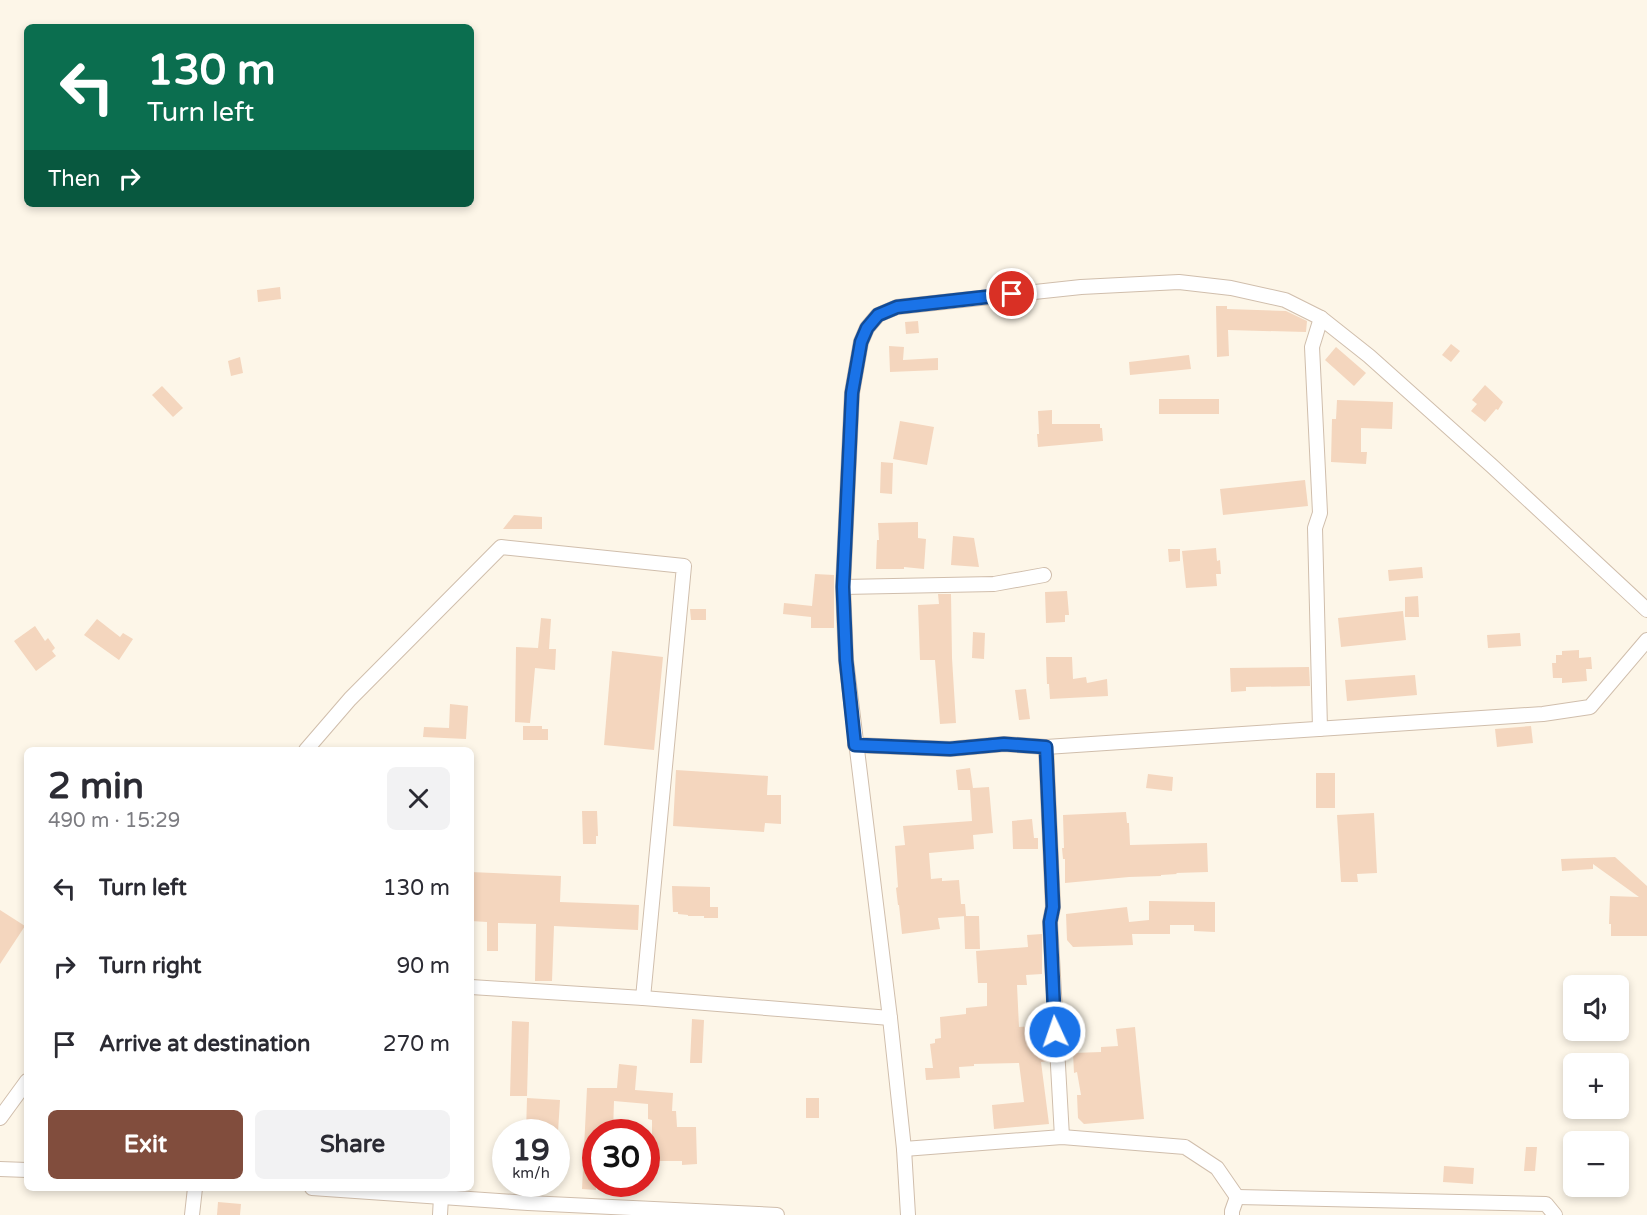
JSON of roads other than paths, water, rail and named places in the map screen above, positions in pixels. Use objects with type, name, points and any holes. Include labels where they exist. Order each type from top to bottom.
[{"type":"street","points":[[908,1215],[904,1149],[890,1018],[846,660],[843,587],[852,393],[861,342],[867,328],[878,315],[908,305],[1081,287],[1179,282],[1231,288],[1285,300],[1321,318],[1387,372],[1647,610]]},
{"type":"street","points":[[1320,729],[1315,528],[1320,513],[1312,347],[1321,318]]},
{"type":"street","points":[[309,747],[350,699],[501,547],[684,566],[643,998]]},
{"type":"street","points":[[843,587],[994,584],[1044,575]]},
{"type":"street","points":[[855,745],[950,749],[1004,744],[1046,747],[1543,714],[1590,707],[1647,640]]},
{"type":"street","points":[[1046,747],[1053,907],[1050,922],[1062,1137]]},
{"type":"street","points":[[474,987],[890,1018]]},
{"type":"street","points":[[0,1118],[24,1085]]},
{"type":"street","points":[[904,1149],[1062,1137],[1185,1147],[1217,1167],[1237,1197]]},
{"type":"street","points":[[0,1169],[24,1170]]},
{"type":"street","points":[[192,1215],[195,1191]]},
{"type":"street","points":[[355,1191],[691,1213],[777,1215]]},
{"type":"street","points":[[440,1215],[441,1197]]},
{"type":"street","points":[[1232,1215],[1237,1197]]},
{"type":"street","points":[[1237,1197],[1546,1204],[1555,1215]]}]
